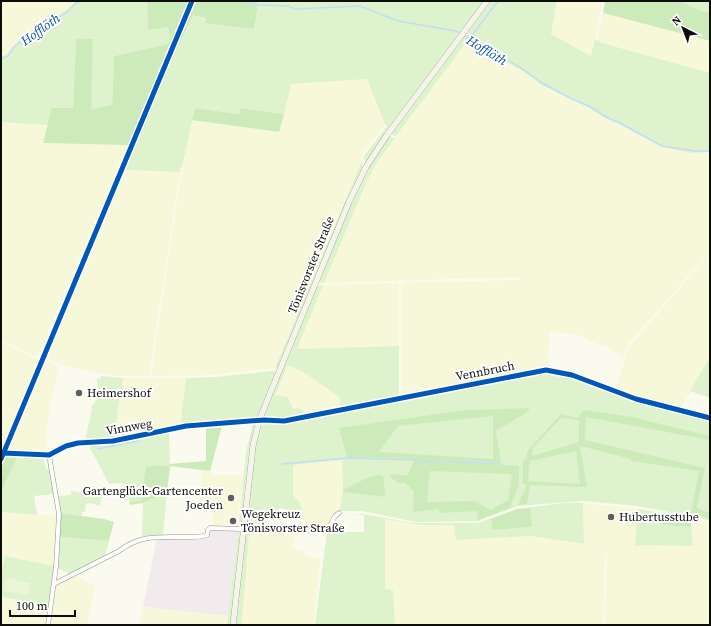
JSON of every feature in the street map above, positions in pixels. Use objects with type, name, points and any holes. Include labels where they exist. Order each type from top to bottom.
[{"type":"main road","name":"Tönisvorster Straße","points":[[233,625],[253,446],[260,421],[358,182],[379,146],[487,1]]},
{"type":"street","name":"Vennbruch","points":[[260,421],[284,421],[546,370],[572,375],[636,399],[710,418]]},
{"type":"street","name":"Vinnweg","points":[[3,453],[49,454],[66,446],[78,443],[113,441],[186,426],[260,421]]},
{"type":"street","points":[[48,625],[59,537],[59,514],[49,454]]},
{"type":"street","points":[[54,584],[142,538],[199,538],[207,535],[210,528],[297,531],[325,530],[330,526],[335,516],[339,513]]},
{"type":"shaded area","points":[[211,530],[238,531],[228,616],[143,607],[157,538],[199,539],[207,536]]},
{"type":"green space","points":[[1,1],[77,1],[65,11],[13,46],[7,54],[1,57]]},
{"type":"green space","points":[[77,1],[147,1],[148,30],[168,26],[170,40],[168,44],[114,56],[112,105],[90,109],[93,39],[76,39],[73,108],[53,108],[48,125],[1,122],[1,57],[7,54],[27,33],[65,11]]},
{"type":"green space","points":[[147,1],[245,1],[258,5],[254,29],[206,23],[205,18],[193,15],[134,149],[126,145],[43,143],[52,108],[73,108],[76,39],[93,39],[91,109],[112,105],[114,56],[168,44],[170,40],[168,27],[148,30]]},
{"type":"green space","points":[[245,1],[485,1],[465,34],[491,1],[557,1],[551,34],[591,56],[595,39],[602,43],[710,73],[710,152],[692,153],[662,147],[540,84],[523,71],[468,40],[396,136],[390,134],[367,162],[364,160],[364,156],[387,126],[367,79],[291,84],[284,114],[240,108],[239,114],[195,108],[180,172],[125,170],[9,450],[1,449],[128,150],[128,146],[134,148],[143,125],[145,126],[193,14],[205,19],[254,29],[258,5]]},
{"type":"green space","points":[[557,1],[603,1],[591,56],[551,34]]},
{"type":"green space","points":[[605,1],[682,2],[710,13],[710,41],[603,13]]},
{"type":"green space","points":[[678,1],[710,1],[710,13],[705,13]]},
{"type":"green space","points":[[603,13],[710,41],[710,73],[602,43],[597,40]]},
{"type":"green space","points":[[468,39],[523,71],[540,84],[662,147],[692,153],[710,152],[710,254],[706,259],[710,262],[710,357],[680,409],[642,399],[616,389],[629,347],[705,259],[704,258],[627,345],[624,357],[604,345],[600,345],[576,334],[550,332],[549,368],[545,367],[401,396],[401,283],[519,280],[520,277],[324,283],[367,181],[377,162]]},
{"type":"green space","points":[[367,79],[385,124],[363,153],[362,161],[275,368],[215,375],[151,376],[182,167],[192,120],[279,132],[290,84]]},
{"type":"green space","points":[[195,108],[239,114],[240,108],[284,114],[279,132],[192,120]]},
{"type":"green space","points":[[1,122],[48,125],[44,143],[126,145],[126,149],[37,357],[1,340]]},
{"type":"green space","points":[[389,136],[395,138],[377,162],[367,181],[324,283],[321,283],[319,279],[352,202],[371,162]]},
{"type":"green space","points":[[362,161],[363,169],[278,367],[275,368]]},
{"type":"green space","points":[[125,170],[180,172],[149,376],[116,376],[103,374],[61,365],[46,358],[77,288]]},
{"type":"green space","points":[[399,283],[399,346],[297,349],[323,285]]},
{"type":"green space","points":[[323,285],[297,349],[399,346],[399,396],[340,408],[340,397],[303,372],[288,365],[275,395],[288,397],[293,409],[298,408],[304,411],[301,415],[286,418],[265,418],[264,415],[317,286]]},
{"type":"green space","points":[[1,342],[40,360],[1,449]]},
{"type":"green space","points":[[710,357],[710,398],[690,391]]},
{"type":"green space","points":[[45,360],[59,369],[50,404],[46,438],[47,453],[9,450]]},
{"type":"green space","points":[[288,365],[303,372],[340,397],[340,408],[301,415],[304,411],[293,410],[275,396]]},
{"type":"green space","points":[[274,371],[276,373],[257,420],[180,426],[186,378],[215,377]]},
{"type":"green space","points":[[545,371],[572,377],[640,402],[710,420],[710,521],[637,506],[583,501],[518,506],[478,521],[416,522],[362,511],[340,511],[343,492],[342,460],[293,465],[293,495],[300,503],[302,511],[280,508],[263,521],[265,528],[251,528],[246,525],[253,453],[259,428],[262,425],[272,422],[287,422]]},
{"type":"green space","points":[[101,376],[123,378],[114,437],[85,440],[92,410],[91,407],[98,394],[96,379],[101,378]]},
{"type":"green space","points":[[123,378],[186,378],[180,426],[114,439]]},
{"type":"green space","points":[[530,408],[527,412],[496,431],[501,463],[347,457],[339,428],[466,410]],"holes":[[[493,416],[493,459],[379,452],[398,426]]]},
{"type":"green space","points":[[584,410],[632,417],[710,436],[710,440],[586,417],[585,440],[705,468],[697,508],[710,513],[710,519],[691,514],[699,471],[631,461],[631,459],[580,446],[587,487],[530,485],[527,504],[518,505],[526,487],[526,484],[523,484],[523,460],[526,459],[528,450],[561,414],[578,418]],"holes":[[[561,418],[579,420],[579,442],[532,456],[533,448]],[[576,451],[580,484],[528,481],[530,461]]]},
{"type":"green space","points":[[253,423],[255,425],[249,453],[241,525],[239,527],[246,452]]},
{"type":"green space","points":[[206,426],[222,426],[210,471],[170,466],[167,493],[143,503],[130,505],[129,502],[141,501],[146,467],[159,465],[169,466],[169,464],[206,461]]},
{"type":"green space","points":[[169,431],[170,466],[159,465],[146,473],[141,501],[129,502],[128,487],[121,483],[109,484],[89,446]]},
{"type":"green space","points":[[6,456],[18,456],[1,492],[1,469]]},
{"type":"green space","points":[[18,456],[43,457],[46,469],[50,469],[54,494],[34,496],[37,515],[1,512],[1,492]]},
{"type":"green space","points":[[342,459],[343,498],[340,511],[333,514],[328,526],[325,528],[304,529],[300,503],[293,495],[293,464]]},
{"type":"green space","points":[[414,460],[519,466],[519,485],[510,508],[478,520],[477,511],[439,513],[439,509],[413,512],[414,491],[405,483],[398,483],[391,478],[390,475],[408,475]],"holes":[[[430,471],[512,474],[508,500],[491,510],[474,501],[427,502]]]},
{"type":"green space","points":[[201,469],[210,471],[210,475],[244,475],[240,516],[229,515],[228,527],[213,526],[213,515],[209,504],[201,504]]},
{"type":"green space","points":[[378,475],[383,476],[386,497],[343,492],[343,490],[364,479]]},
{"type":"green space","points":[[102,487],[103,490],[100,506],[90,503],[86,504],[85,512],[82,512],[82,516],[60,513],[57,496],[71,495],[71,491],[79,492]]},
{"type":"green space","points":[[167,493],[163,535],[142,536],[143,503]]},
{"type":"green space","points":[[564,503],[583,503],[584,544],[531,536],[456,540],[454,525],[421,525],[385,519],[385,589],[393,590],[395,625],[315,625],[327,531],[331,529],[346,532],[364,532],[364,515],[352,514],[363,514],[414,523],[478,523],[516,509]],"holes":[[[529,508],[532,527],[492,530],[491,519]]]},
{"type":"green space","points":[[583,503],[638,509],[635,546],[693,546],[691,518],[710,523],[710,625],[605,625],[607,556],[605,556],[603,625],[395,625],[393,590],[385,589],[384,519],[421,525],[454,525],[456,540],[531,536],[584,544]]},
{"type":"green space","points":[[530,508],[532,527],[492,530],[491,519],[518,509]]},
{"type":"green space","points":[[638,509],[674,514],[710,523],[665,513],[662,525],[691,527],[693,546],[635,546]]},
{"type":"green space","points":[[1,512],[57,516],[55,566],[6,556],[1,573]]},
{"type":"green space","points":[[60,513],[104,519],[114,522],[109,541],[60,537]]},
{"type":"green space","points":[[665,513],[691,518],[691,527],[662,525]]},
{"type":"green space","points":[[238,531],[240,533],[231,625],[227,625]]},
{"type":"green space","points":[[249,531],[297,533],[292,549],[303,550],[303,553],[314,558],[321,558],[313,625],[241,625]]},
{"type":"green space","points":[[249,531],[241,625],[235,625],[246,532]]},
{"type":"green space","points":[[60,537],[109,541],[105,555],[70,574],[57,568]]},
{"type":"green space","points":[[5,556],[55,566],[50,605],[1,597],[1,574]]},
{"type":"green space","points":[[73,575],[95,585],[87,625],[49,625],[55,585]]},
{"type":"green space","points":[[6,578],[31,583],[28,595],[3,591]]},
{"type":"green space","points":[[1,597],[50,605],[47,625],[1,625]]},
{"type":"green space","points":[[143,607],[228,616],[227,625],[139,625]]},
{"type":"waterway","name":"Hofflöth","points":[[1,59],[8,56],[14,47],[29,35],[67,12],[76,3],[81,1]]},
{"type":"waterway","name":"Hofflöth","points":[[248,1],[260,5],[288,6],[295,9],[360,6],[398,21],[456,31],[460,33]]},
{"type":"waterway","points":[[470,38],[498,1]]},
{"type":"waterway","name":"Hofflöth","points":[[464,35],[524,70],[542,83],[589,106],[608,118],[662,146],[694,151],[710,151]]},
{"type":"waterway","points":[[98,449],[139,441]]},
{"type":"waterway","points":[[282,464],[347,458],[502,464]]},
{"type":"cycle path","points":[[1,459],[192,1]]},
{"type":"cycle path","points":[[3,453],[49,455],[66,446],[78,443],[113,441],[186,426],[264,420],[284,421],[546,370],[572,375],[636,399],[710,418]]},
{"type":"place","name":"Heimershof","points":[[79,393]]},
{"type":"place","name":"Gartenglück-Gartencenter Joeden","points":[[231,498]]},
{"type":"place","name":"Hubertusstube","points":[[611,517]]},
{"type":"place","name":"Wegekreuz Tönisvorster Straße","points":[[233,521]]}]
